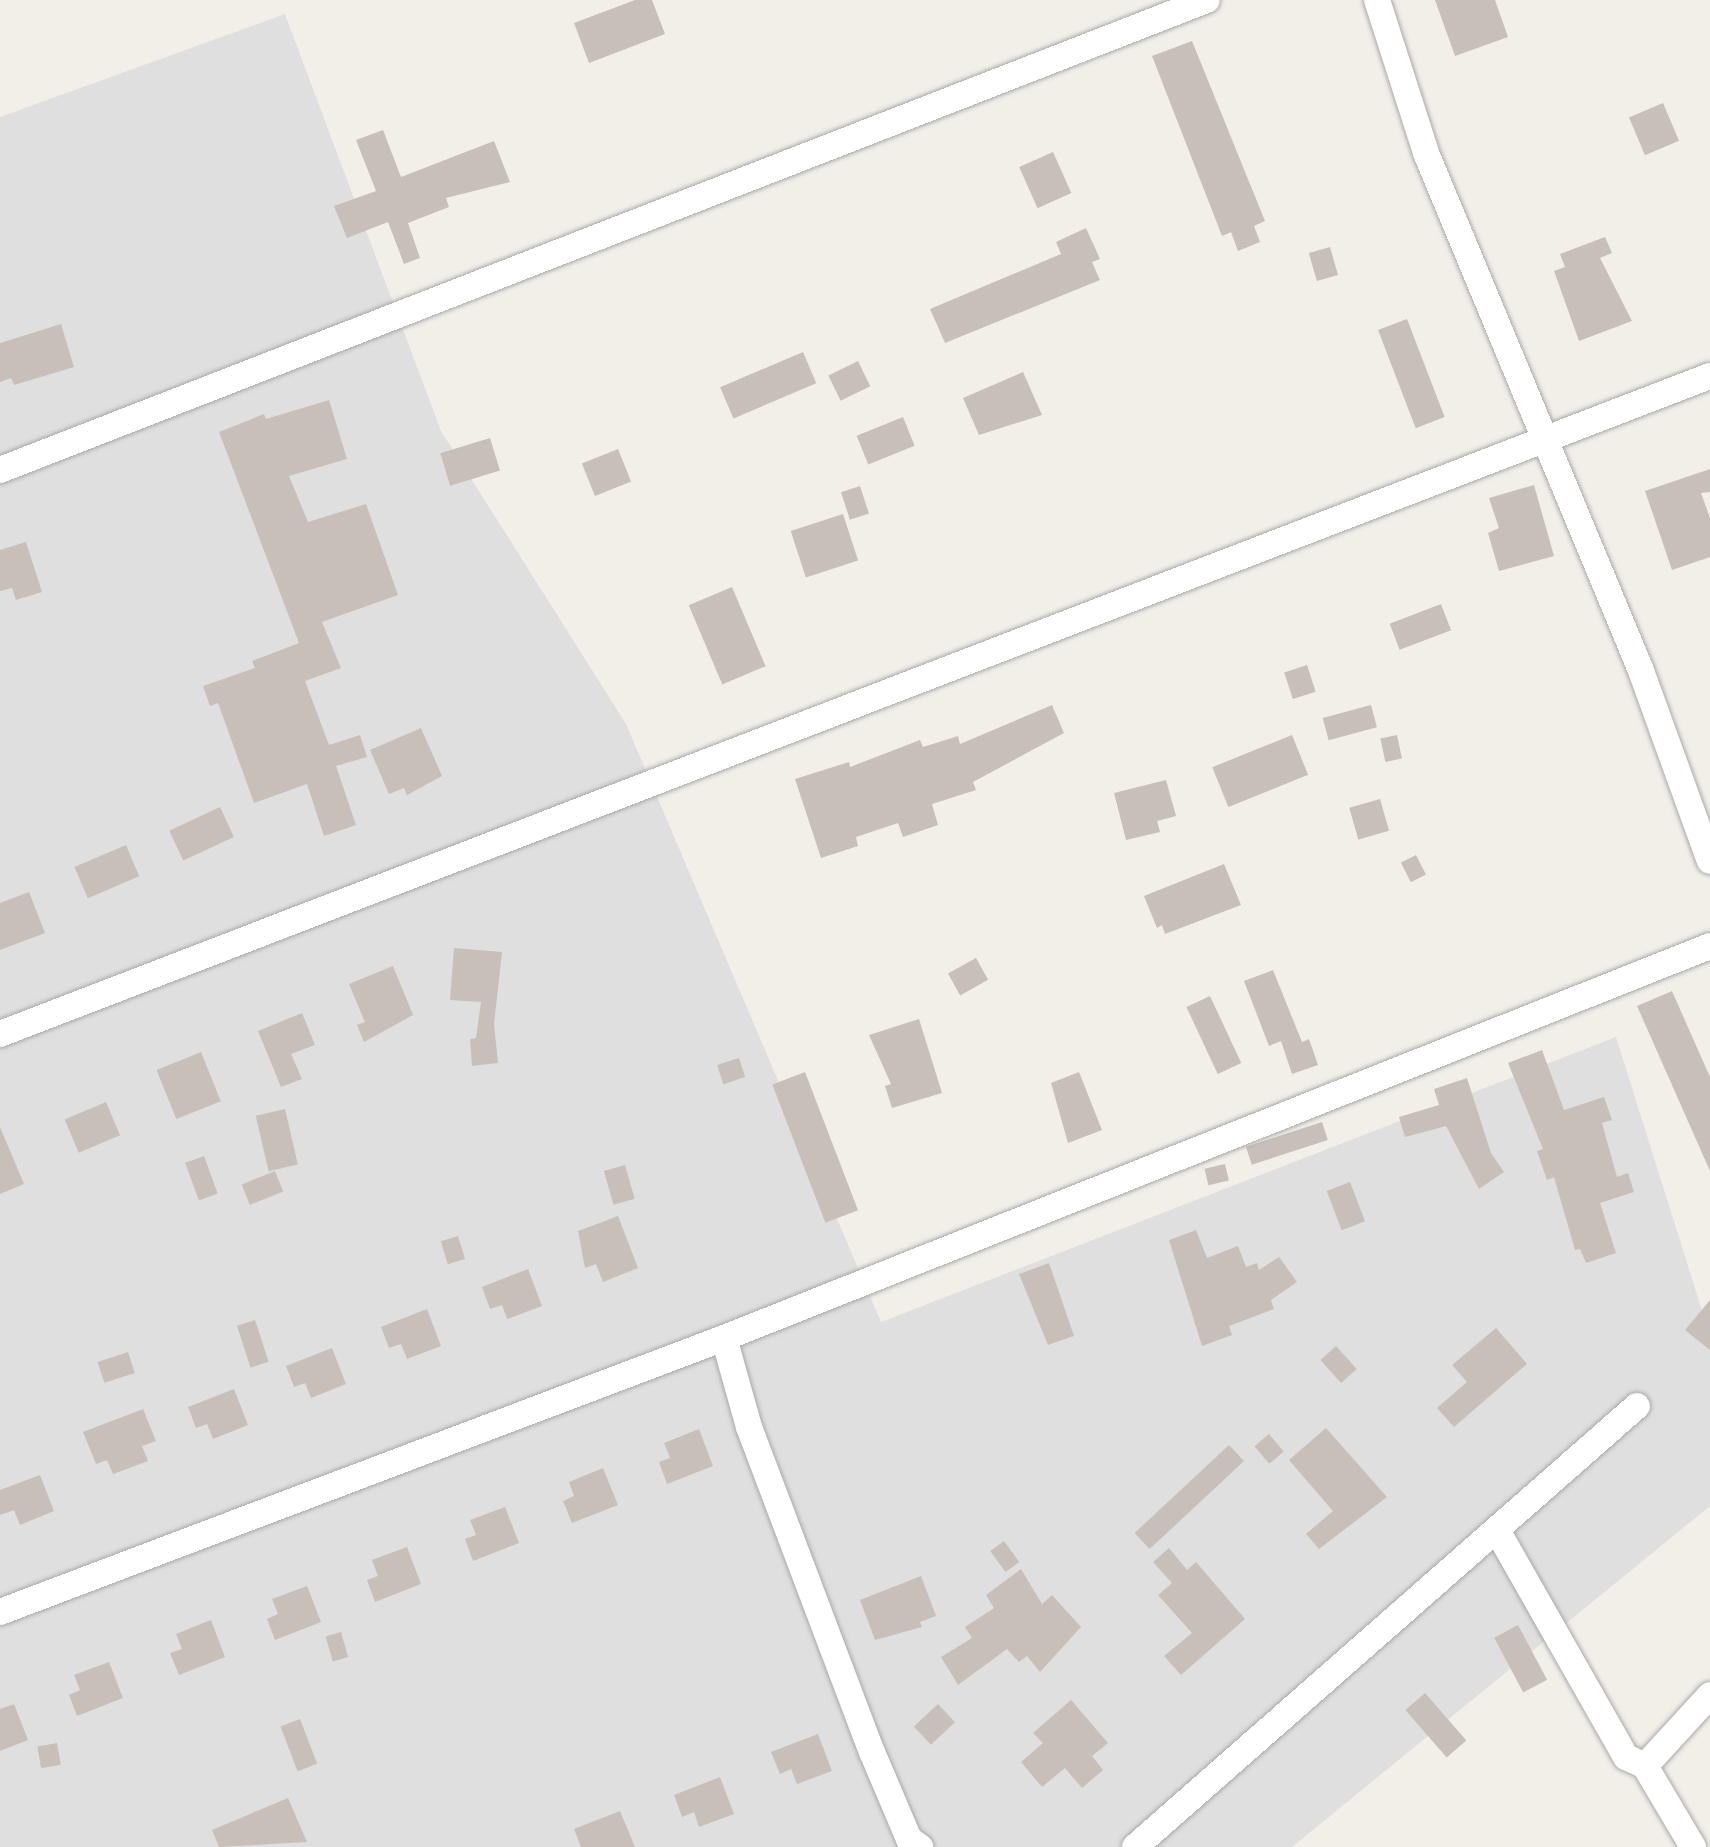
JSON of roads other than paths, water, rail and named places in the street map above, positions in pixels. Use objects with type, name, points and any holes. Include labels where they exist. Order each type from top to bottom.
[{"type":"street","points":[[0,470],[1207,0]]},
{"type":"street","points":[[1377,0],[1426,153],[1640,668],[1710,861]]},
{"type":"street","points":[[0,1034],[1545,443],[1710,376]]},
{"type":"street","points":[[0,1612],[724,1338],[1710,946]]},
{"type":"street","points":[[724,1338],[749,1427],[906,1844]]},
{"type":"street","points":[[1135,1847],[1498,1532],[1637,1406]]},
{"type":"street","points":[[1498,1532],[1626,1757],[1645,1766],[1693,1847]]},
{"type":"street","points":[[1645,1766],[1710,1695]]}]
